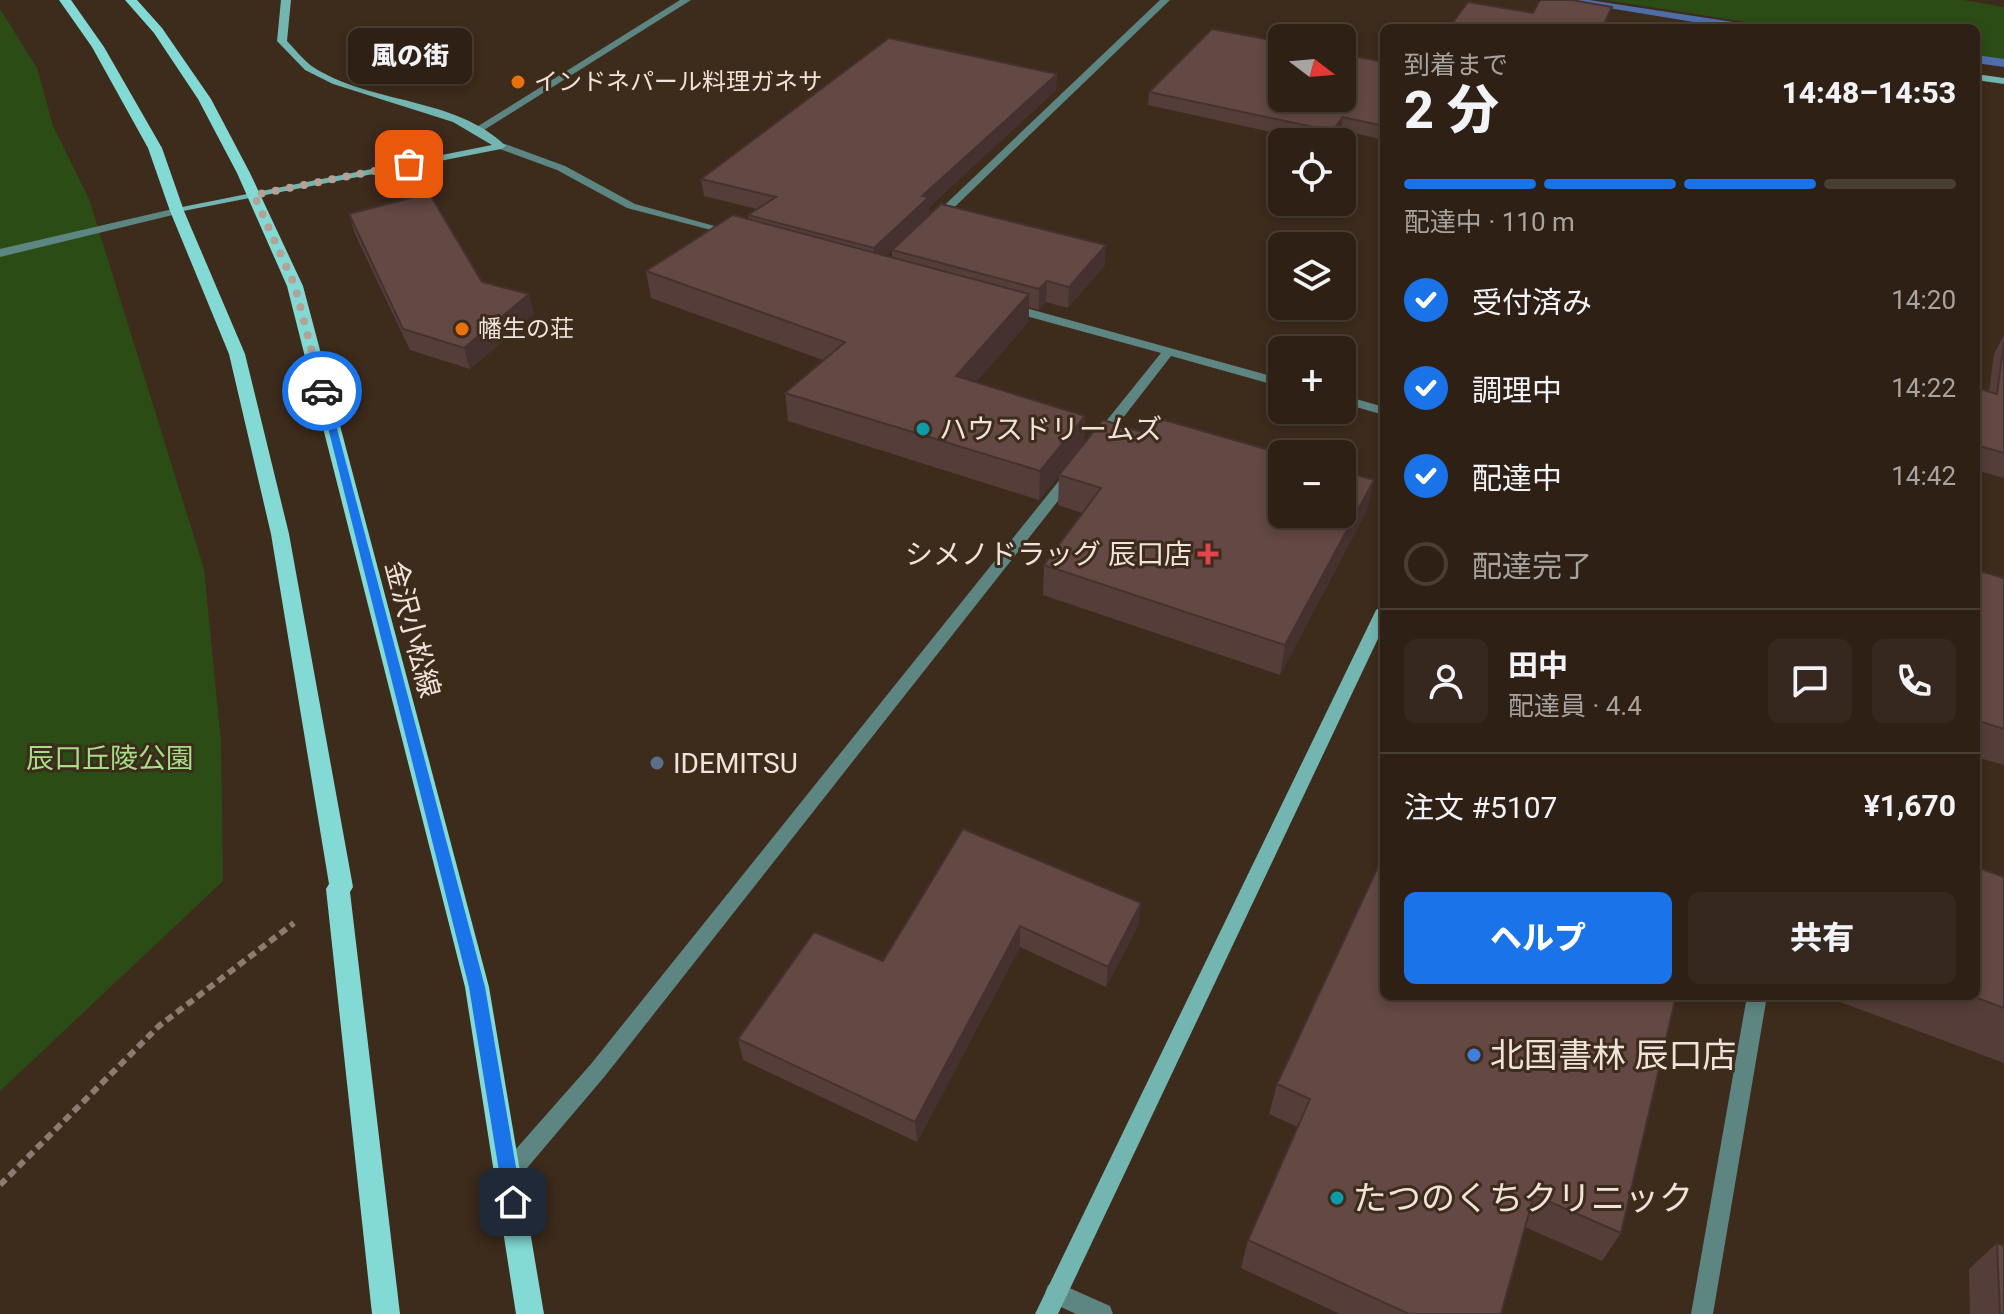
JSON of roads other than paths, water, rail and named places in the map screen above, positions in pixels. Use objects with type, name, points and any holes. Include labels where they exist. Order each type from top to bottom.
[{"type":"main road","points":[[65,0],[98,47],[155,148],[177,211],[237,354],[280,534],[341,887],[338,889],[386,1314]]},
{"type":"main road","name":"金沢小松線","points":[[131,0],[167,42],[205,102],[254,195],[295,286],[477,987],[530,1314]]},
{"type":"street","points":[[286,0],[282,41],[311,71],[447,113],[480,128],[501,146],[561,168],[631,206],[748,237]]},
{"type":"street","points":[[480,128],[686,0]]},
{"type":"street","points":[[926,228],[1165,0]]},
{"type":"street","points":[[1980,78],[2004,81]]},
{"type":"street","points":[[0,253],[177,211],[501,146]]},
{"type":"street","points":[[1002,305],[1268,379]]},
{"type":"street","points":[[508,1174],[598,1070],[1169,351]]},
{"type":"street","points":[[1356,403],[1380,410]]},
{"type":"street","points":[[1102,1314],[1051,1304],[1380,618]]},
{"type":"street","points":[[1702,1314],[1756,1000]]},
{"type":"waterway","points":[[1566,0],[1726,24]]},
{"type":"waterway","points":[[1980,60],[2004,63]]},
{"type":"place","name":"インドネパール料理ガネサ","points":[[518,82]]},
{"type":"place","name":"風の街","points":[[409,164]]},
{"type":"place","name":"幡生の荘","points":[[462,329]]},
{"type":"place","name":"ハウスドリームズ","points":[[923,429]]},
{"type":"place","name":"シメノドラッグ 辰口店","points":[[1208,554]]},
{"type":"place","name":"IDEMITSU","points":[[657,763]]},
{"type":"place","name":"北国書林 辰口店","points":[[1474,1055]]},
{"type":"place","name":"たつのくちクリニック","points":[[1337,1198]]},
{"type":"park label","name":"辰口丘陵公園","points":[[110,758]]}]
